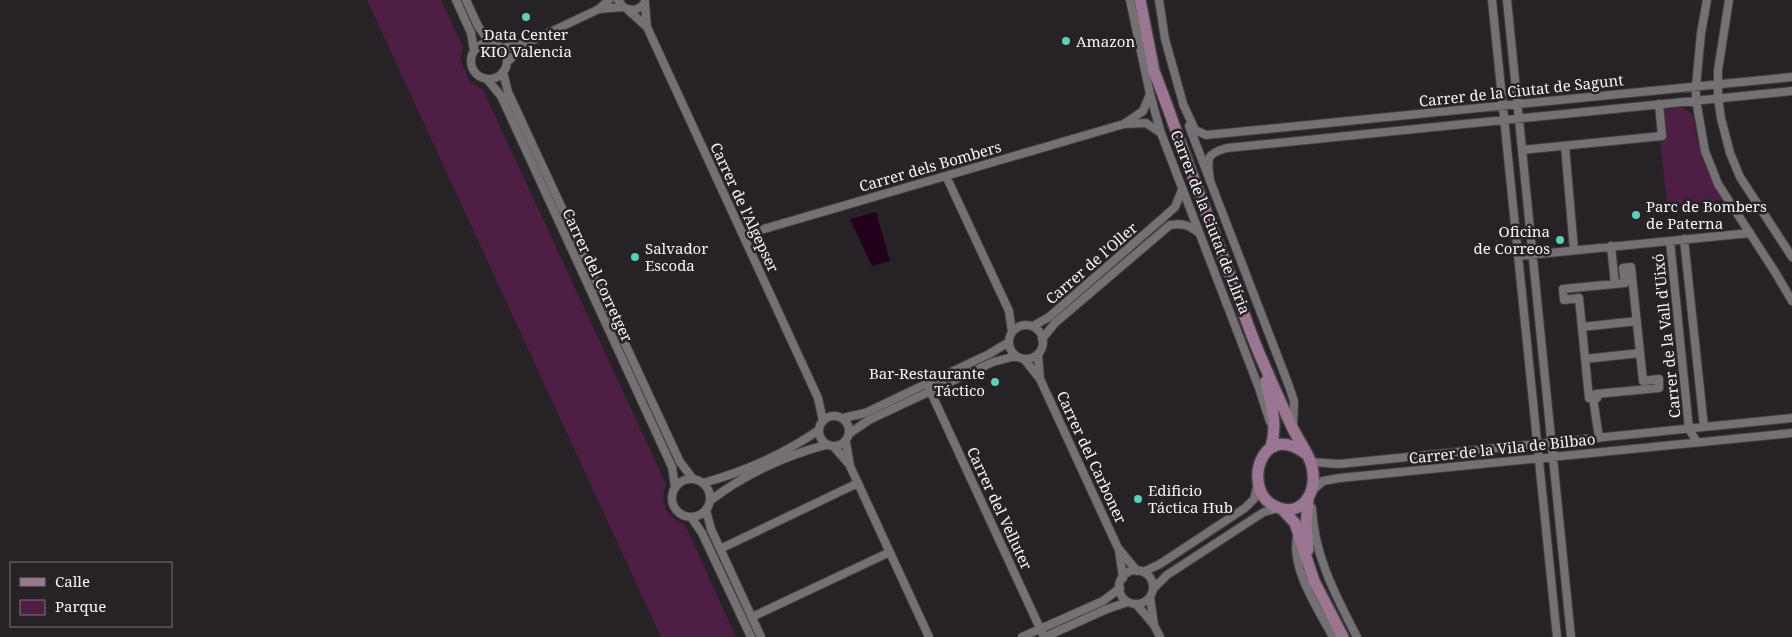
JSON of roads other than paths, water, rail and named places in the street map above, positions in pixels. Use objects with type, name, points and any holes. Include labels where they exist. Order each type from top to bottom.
[{"type":"street","points":[[456,0],[471,33],[474,50]]},
{"type":"street","points":[[466,0],[478,26],[490,43]]},
{"type":"street","points":[[502,48],[527,43],[599,9],[609,0]]},
{"type":"street","points":[[618,0],[625,9],[647,27]]},
{"type":"street","name":"Carrer de la Ciutat de Llíria","points":[[1130,0],[1150,94],[1161,133],[1259,388],[1271,426],[1269,449]]},
{"type":"street","points":[[1134,0],[1135,21]]},
{"type":"street","name":"Carrer de la Ciutat de Llíria","points":[[1140,0],[1154,71],[1164,100],[1259,352],[1293,430],[1308,458],[1313,473],[1306,526],[1314,581]]},
{"type":"street","name":"Carrer de la Ciutat de Llíria","points":[[1148,0],[1164,100]]},
{"type":"street","name":"Carrer de la Ciutat de Llíria","points":[[1159,0],[1165,39],[1191,133],[1294,402],[1293,430]]},
{"type":"street","points":[[1492,0],[1557,637]]},
{"type":"street","points":[[1507,0],[1571,637]]},
{"type":"street","points":[[1708,0],[1701,34],[1696,87],[1696,100],[1705,151],[1718,184],[1792,301]]},
{"type":"street","points":[[1729,0],[1718,70],[1718,98],[1721,118],[1730,153],[1740,177],[1792,257]]},
{"type":"street","points":[[599,9],[634,10],[640,8],[645,2]]},
{"type":"street","points":[[645,2],[647,27]]},
{"type":"street","name":"Carrer de l'Algepser","points":[[647,27],[818,398]]},
{"type":"street","points":[[507,62],[506,54],[502,48],[490,43],[481,44],[474,50],[471,57],[471,65],[477,74],[487,79],[496,77],[503,72],[507,62],[527,43]]},
{"type":"street","name":"Carrer del Corretger","points":[[503,72],[508,92],[676,454],[693,479]]},
{"type":"street","name":"Carrer de la Ciutat de Sagunt","points":[[1183,104],[1195,130],[1200,134],[1206,135],[1792,77]]},
{"type":"street","name":"Carrer del Corretger","points":[[487,79],[501,96],[672,467],[676,487]]},
{"type":"street","name":"Carrer de la Ciutat de Sagunt","points":[[1210,180],[1207,163],[1210,155],[1227,148],[1792,91]]},
{"type":"street","name":"Carrer dels Bombers","points":[[1124,124],[1143,111],[1150,94]]},
{"type":"street","points":[[1522,150],[1662,136],[1659,104]]},
{"type":"street","name":"Carrer dels Bombers","points":[[743,235],[1124,124],[1146,123],[1161,133]]},
{"type":"street","points":[[1253,131],[1254,144]]},
{"type":"street","points":[[1565,146],[1574,250]]},
{"type":"street","points":[[946,176],[1009,311],[1012,332]]},
{"type":"street","name":"Carrer de l'Oller","points":[[1029,326],[1049,317],[1164,217],[1175,207],[1182,190]]},
{"type":"street","points":[[1164,217],[1170,225],[1188,225],[1199,233]]},
{"type":"street","name":"Carrer de l'Oller","points":[[1042,339],[1055,323],[1170,225]]},
{"type":"street","points":[[1518,256],[1750,233]]},
{"type":"street","name":"Carrer de la Vall d'Uixó","points":[[1684,239],[1704,427]]},
{"type":"street","name":"Carrer de la Vall d'Uixó","points":[[1670,241],[1689,429]]},
{"type":"street","points":[[1611,246],[1614,284]]},
{"type":"street","points":[[1594,398],[1589,398],[1579,298],[1564,300],[1563,289],[1625,283],[1623,268],[1631,267],[1643,381],[1658,379],[1659,388],[1596,394],[1597,398],[1594,398],[1599,438]]},
{"type":"street","points":[[818,398],[834,416],[843,418],[865,413],[993,362],[1034,357],[1038,354],[1043,344],[1042,339],[1037,330],[1009,311]]},
{"type":"street","points":[[1582,327],[1637,321]]},
{"type":"street","points":[[929,637],[850,466],[846,442],[850,434],[869,420],[990,354],[1008,342],[1015,328],[1029,326]]},
{"type":"street","points":[[1008,342],[1010,348],[1020,358]]},
{"type":"street","name":"Carrer de la Ciutat de Llíria","points":[[1259,352],[1272,406],[1275,433],[1269,449],[1264,454],[1259,466],[1258,482],[1263,495],[1269,503],[1280,509],[1295,523],[1314,581],[1343,637]]},
{"type":"street","points":[[1585,359],[1640,353]]},
{"type":"street","name":"Carrer del Carboner","points":[[1038,354],[1040,379]]},
{"type":"street","name":"Carrer del Carboner","points":[[1020,358],[1040,379],[1118,548],[1123,578]]},
{"type":"street","name":"Carrer del Velluter","points":[[929,388],[1044,637]]},
{"type":"street","points":[[818,398],[823,421],[819,430],[820,438],[850,466]]},
{"type":"street","points":[[823,421],[834,416]]},
{"type":"street","points":[[843,418],[848,425],[850,434]]},
{"type":"street","name":"Carrer de la Vila de Bilbao","points":[[1308,458],[1340,464],[1792,418]]},
{"type":"street","points":[[1697,442],[1704,427]]},
{"type":"street","points":[[1689,429],[1697,442]]},
{"type":"street","points":[[703,483],[728,476],[799,443],[819,430]]},
{"type":"street","name":"Carrer de la Vila de Bilbao","points":[[1310,494],[1323,481],[1340,478],[1792,433]]},
{"type":"street","points":[[711,500],[708,487],[693,479],[683,480],[676,487],[672,497],[674,506],[682,514],[691,517],[697,516],[706,510],[711,500],[732,484],[803,450],[846,442]]},
{"type":"street","points":[[1269,449],[1282,444],[1294,445],[1308,458]]},
{"type":"street","points":[[1160,637],[1154,625],[1121,593],[1120,588],[1123,578],[1126,574],[1160,564],[1245,508],[1254,498],[1258,482]]},
{"type":"street","points":[[720,549],[858,483]]},
{"type":"street","points":[[1044,637],[1107,609],[1132,603],[1142,603],[1167,575],[1253,519],[1264,512],[1280,509],[1290,510],[1300,506],[1310,494]]},
{"type":"street","name":"Carrer de la Ciutat de Llíria","points":[[1310,494],[1314,537],[1324,569],[1357,637]]},
{"type":"street","points":[[706,510],[720,549],[761,637]]},
{"type":"street","points":[[691,517],[702,533],[751,637]]},
{"type":"street","points":[[1298,533],[1295,541],[1295,552],[1300,571],[1333,637]]},
{"type":"street","name":"Carrer del Carboner","points":[[1118,548],[1140,571]]},
{"type":"street","points":[[752,617],[890,552]]},
{"type":"street","points":[[1140,571],[1151,579],[1154,625]]},
{"type":"street","points":[[1022,637],[1103,601],[1120,588]]},
{"type":"street","points":[[1553,602],[1567,600]]},
{"type":"place","name":"Data Center KIO Valencia","points":[[526,17]]},
{"type":"place","name":"Amazon","points":[[1066,41]]},
{"type":"place","name":"Parc de Bombers de Paterna","points":[[1636,215]]},
{"type":"place","name":"Oficina de Correos","points":[[1560,240]]},
{"type":"place","name":"Salvador Escoda","points":[[635,257]]},
{"type":"place","name":"Bar-Restaurante Táctico","points":[[995,382]]},
{"type":"place","name":"Edificio Táctica Hub","points":[[1138,499]]}]
